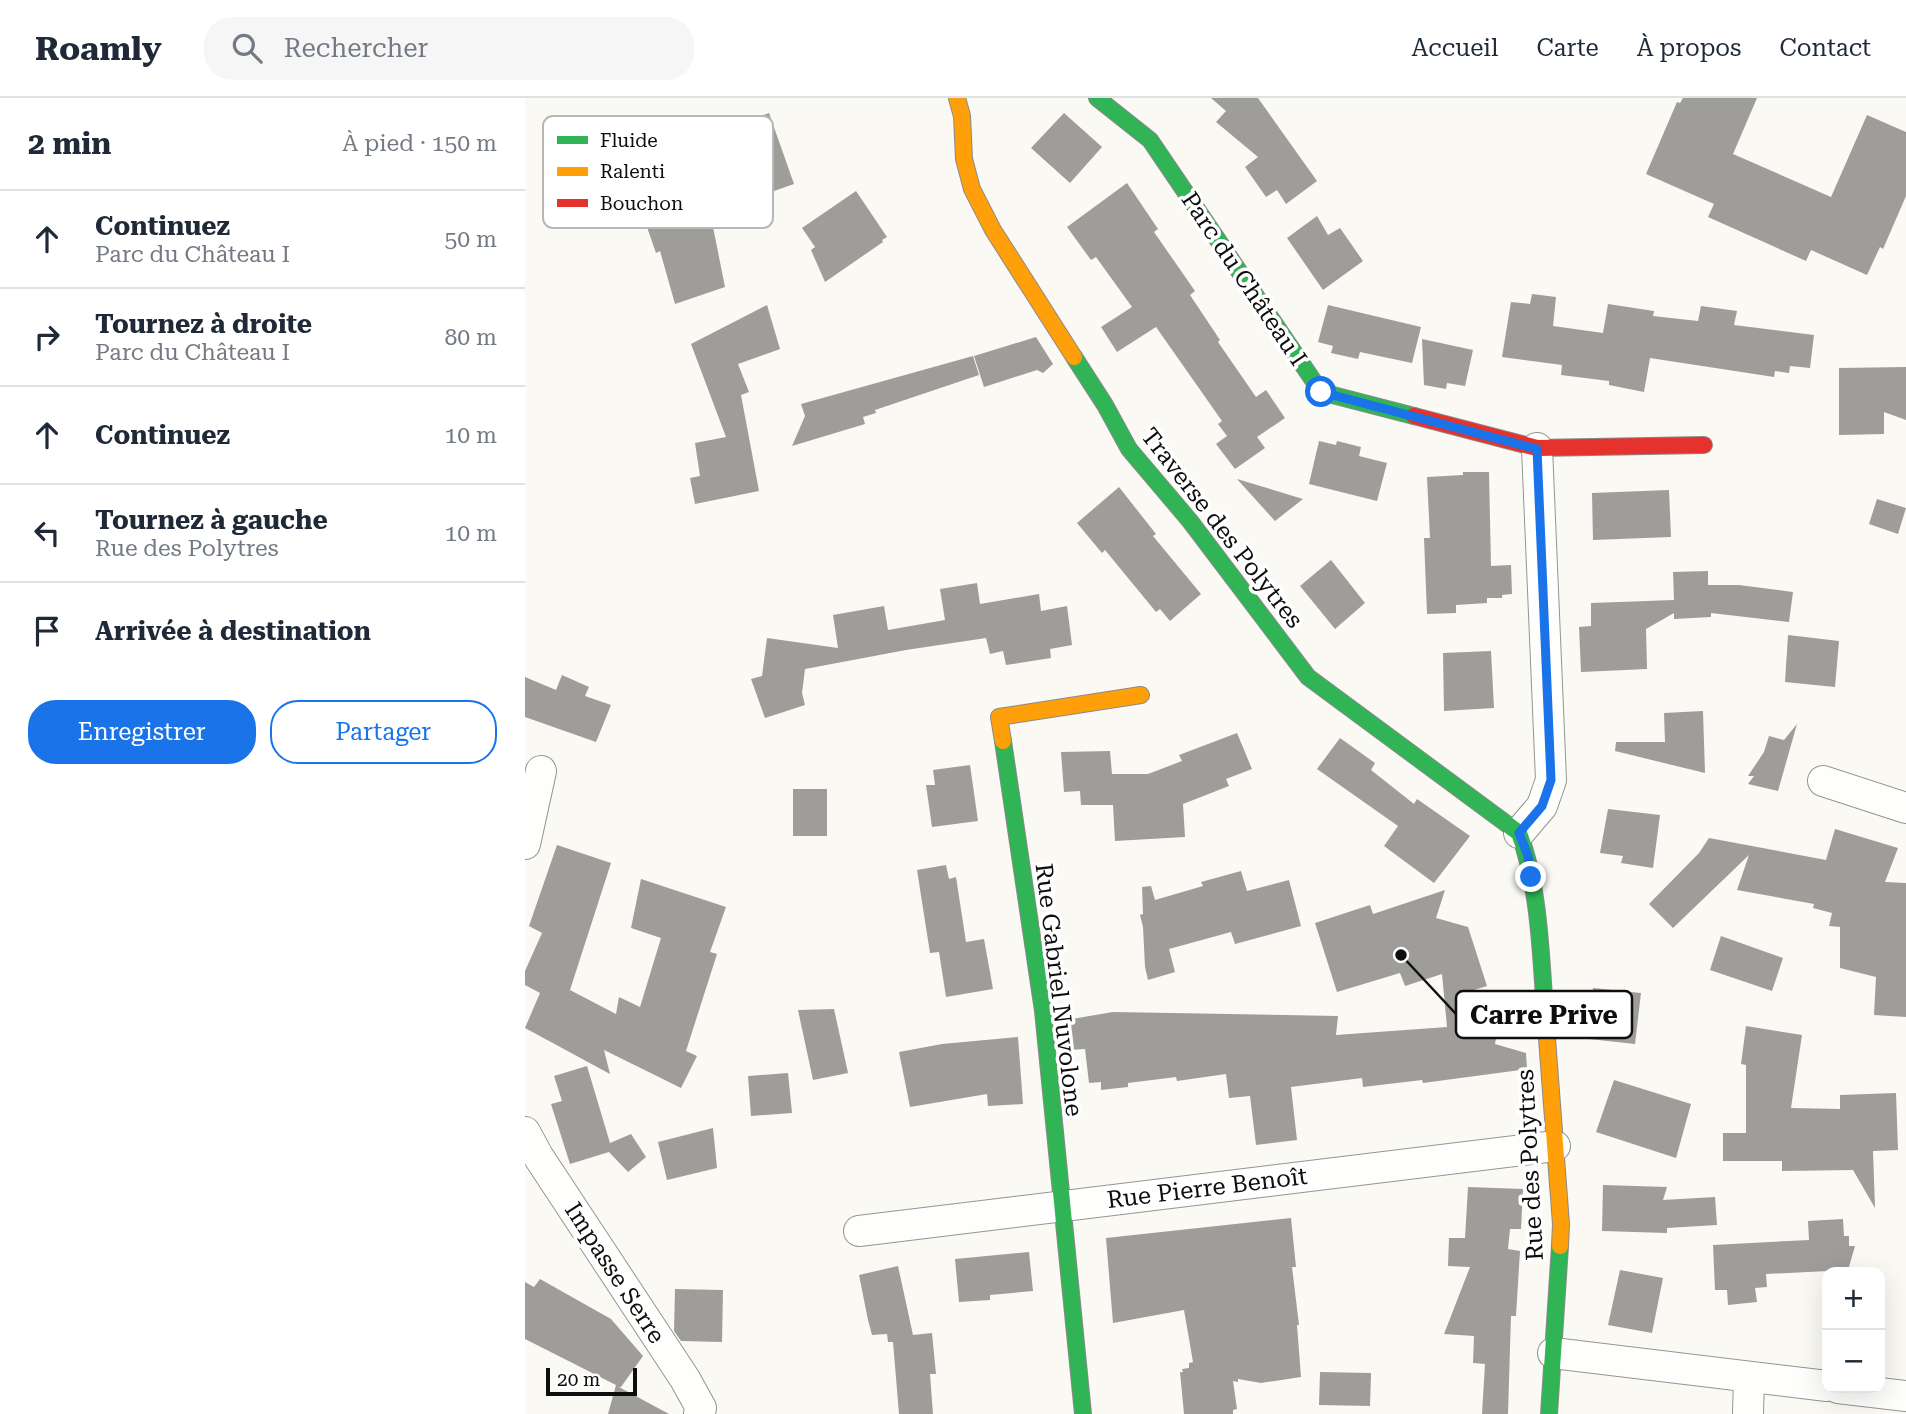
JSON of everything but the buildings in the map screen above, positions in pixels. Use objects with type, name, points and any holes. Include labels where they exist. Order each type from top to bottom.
[{"type":"street","name":"Traverse des Polytres","points":[[957,98],[962,116],[964,159],[971,189],[993,230],[1105,405],[1129,449],[1190,521],[1308,677],[1519,833]]},
{"type":"street","name":"Parc du Château I","points":[[1097,98],[1150,141],[1321,392],[1537,449],[1704,445]]},
{"type":"street","points":[[1519,833],[1542,806],[1551,780],[1537,449]]},
{"type":"street","name":"Rue Gabriel Nuvolone","points":[[1083,1414],[1042,1011],[999,717],[1141,695]]},
{"type":"street","points":[[525,844],[541,771]]},
{"type":"street","points":[[1823,781],[1906,808]]},
{"type":"street","name":"Rue des Polytres","points":[[1519,833],[1528,856],[1540,949],[1560,1224],[1549,1414]]},
{"type":"street","name":"Impasse Serre","points":[[525,1132],[538,1156],[685,1379],[701,1408],[699,1414]]},
{"type":"street","name":"Rue Pierre Benoît","points":[[859,1231],[1555,1146]]},
{"type":"street","points":[[1553,1353],[1822,1386]]},
{"type":"street","points":[[1748,1414],[1749,1377]]},
{"type":"street","points":[[1880,1393],[1906,1396]]},
{"type":"traffic: fast","points":[[1097,98],[1150,140],[1321,392],[1414,416]]},
{"type":"traffic: fast","points":[[1074,357],[1129,449],[1190,521],[1308,677],[1519,833],[1535,898],[1545,1012]]},
{"type":"traffic: fast","points":[[1003,741],[1043,1011],[1083,1414]]},
{"type":"traffic: fast","points":[[1549,1414],[1560,1246]]},
{"type":"traffic: slow","points":[[957,98],[962,116],[964,159],[972,189],[993,230],[1074,357]]},
{"type":"traffic: slow","points":[[1003,741],[999,717],[1141,695]]},
{"type":"traffic: slow","points":[[1545,1012],[1561,1224],[1560,1246]]},
{"type":"traffic: jam","points":[[1414,416],[1537,448],[1704,445]]},
{"type":"place","name":"Carre Prive","points":[[1401,955]]},
{"type":"route","points":[[1321,392],[1537,449],[1551,780],[1542,806],[1519,833],[1528,856],[1531,877]]}]
